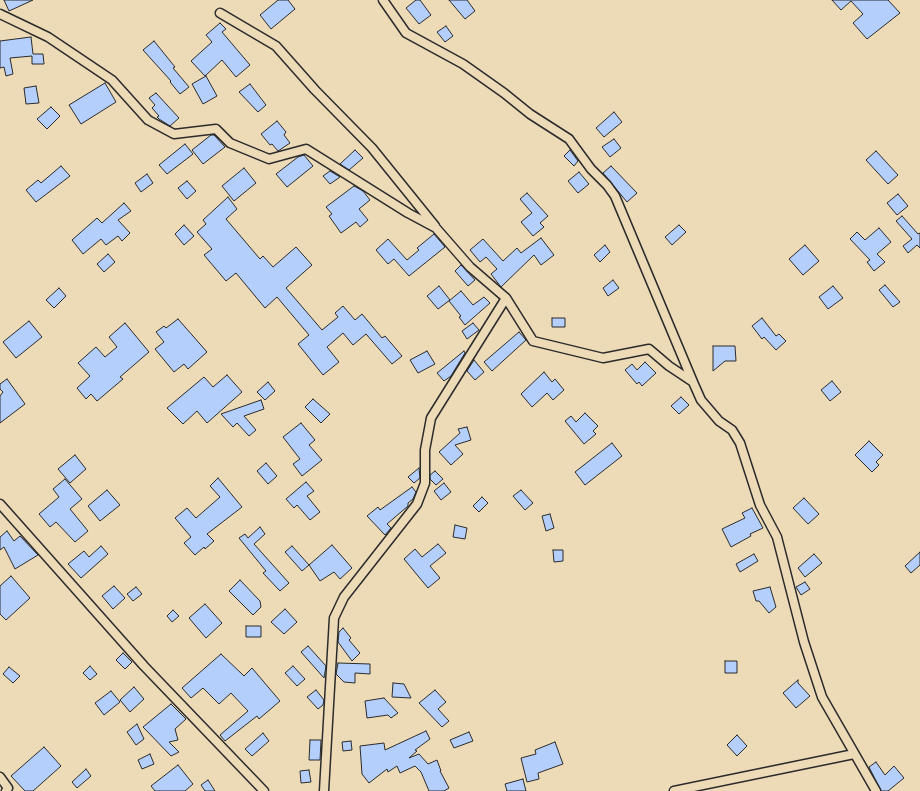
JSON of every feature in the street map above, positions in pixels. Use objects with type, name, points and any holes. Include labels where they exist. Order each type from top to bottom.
[{"type":"street","points":[[383,0],[406,33],[463,64],[504,93],[530,114],[569,139],[591,169],[607,185],[615,196],[701,400],[719,421],[732,430],[740,443],[760,505],[776,537],[804,642],[822,697],[876,791]]},
{"type":"street","points":[[220,13],[276,46],[315,90],[372,148],[436,228],[470,267],[506,298],[533,341],[603,358],[649,349],[669,366],[693,382]]},
{"type":"street","points":[[0,14],[48,37],[112,80],[148,120],[174,134],[216,129],[230,143],[269,159],[306,149],[408,213],[436,228]]},
{"type":"street","points":[[324,791],[334,618],[344,597],[417,504],[425,483],[425,450],[431,418],[506,298]]},
{"type":"street","points":[[0,504],[130,650],[264,791]]},
{"type":"street","points":[[674,791],[854,754]]},
{"type":"street","points":[[0,777],[8,788],[6,791]]},
{"type":"building","points":[[4,0],[33,0],[9,11]]},
{"type":"building","points":[[278,0],[288,0],[295,9],[271,29],[260,15]]},
{"type":"building","points":[[416,0],[420,0],[431,15],[419,24],[406,8]]},
{"type":"building","points":[[449,0],[467,0],[475,11],[465,19]]},
{"type":"building","points":[[832,0],[888,0],[900,13],[867,39],[853,23],[863,14],[851,1],[841,10]]},
{"type":"building","points":[[220,23],[226,29],[222,32],[250,65],[236,77],[222,60],[205,76],[191,61],[212,42],[206,35]]},
{"type":"building","points":[[446,26],[453,36],[445,42],[437,32]]},
{"type":"building","points":[[31,37],[33,54],[43,54],[44,64],[32,64],[32,56],[10,58],[13,74],[6,76],[4,67],[0,68],[0,41]]},
{"type":"building","points":[[154,41],[175,67],[173,68],[189,87],[180,94],[170,82],[171,81],[143,50]]},
{"type":"building","points":[[206,76],[217,96],[203,104],[192,84]]},
{"type":"building","points":[[105,83],[116,102],[81,124],[69,105]]},
{"type":"building","points":[[250,84],[266,105],[258,112],[239,92]]},
{"type":"building","points":[[36,86],[39,103],[26,104],[24,88]]},
{"type":"building","points":[[156,93],[179,118],[170,126],[157,117],[159,116],[152,108],[155,105],[149,98]]},
{"type":"building","points":[[51,107],[60,116],[47,129],[37,119]]},
{"type":"building","points":[[614,112],[622,122],[604,137],[596,128]]},
{"type":"building","points":[[277,121],[286,132],[284,135],[290,143],[278,151],[272,144],[270,145],[261,134]]},
{"type":"building","points":[[211,135],[214,135],[225,147],[203,164],[192,150]]},
{"type":"building","points":[[614,139],[621,148],[610,157],[602,147]]},
{"type":"building","points":[[185,144],[193,154],[167,174],[159,165]]},
{"type":"building","points":[[355,150],[363,158],[349,170],[340,164]]},
{"type":"building","points":[[570,150],[578,161],[574,166],[564,156]]},
{"type":"building","points":[[876,151],[898,175],[888,184],[866,160]]},
{"type":"building","points":[[304,155],[313,166],[287,187],[276,174],[298,157]]},
{"type":"building","points":[[61,166],[70,176],[36,202],[26,190],[38,180],[41,183]]},
{"type":"building","points":[[611,166],[637,193],[627,202],[603,173]]},
{"type":"building","points":[[244,168],[256,183],[234,201],[222,186]]},
{"type":"building","points":[[330,171],[340,177],[330,184],[323,176]]},
{"type":"building","points":[[579,172],[589,184],[578,193],[568,181]]},
{"type":"building","points":[[147,174],[153,183],[141,192],[135,183]]},
{"type":"building","points":[[187,181],[196,191],[187,199],[178,188]]},
{"type":"building","points":[[354,186],[363,191],[370,200],[359,209],[368,220],[360,227],[356,222],[341,233],[329,216],[332,214],[326,207]]},
{"type":"building","points":[[527,193],[548,216],[540,223],[544,227],[533,236],[521,222],[532,213],[520,199]]},
{"type":"building","points":[[898,194],[908,206],[897,215],[887,203]]},
{"type":"building","points":[[228,197],[237,209],[226,219],[260,259],[263,256],[273,267],[296,247],[312,265],[286,288],[322,330],[338,317],[335,313],[343,306],[355,320],[362,314],[382,338],[385,336],[402,356],[392,364],[366,334],[353,345],[343,333],[327,347],[339,362],[323,375],[298,344],[309,335],[277,297],[265,308],[236,273],[226,281],[204,255],[212,249],[197,232],[206,224],[203,220]]},
{"type":"building","points":[[124,203],[131,211],[118,220],[130,233],[122,241],[118,236],[106,245],[101,239],[83,254],[72,240],[97,218],[102,223]]},
{"type":"building","points":[[902,216],[918,234],[920,233],[920,248],[917,245],[908,253],[903,246],[912,239],[896,221]]},
{"type":"building","points":[[184,225],[194,236],[184,245],[175,234]]},
{"type":"building","points":[[679,225],[686,232],[672,245],[665,237]]},
{"type":"building","points":[[879,228],[891,242],[877,254],[885,262],[874,271],[867,262],[870,260],[850,239],[857,232],[865,240]]},
{"type":"building","points":[[434,234],[445,247],[409,276],[394,259],[388,264],[376,250],[388,239],[407,260],[419,250],[417,248]]},
{"type":"building","points":[[541,238],[554,255],[541,265],[534,255],[501,287],[491,274],[497,269],[486,257],[480,262],[470,250],[483,239],[503,261],[517,248],[521,253]]},
{"type":"building","points":[[605,245],[610,252],[600,262],[594,255]]},
{"type":"building","points":[[805,245],[819,261],[803,275],[789,259]]},
{"type":"building","points":[[108,254],[115,262],[104,272],[97,264]]},
{"type":"building","points":[[461,265],[475,280],[468,286],[455,271]]},
{"type":"building","points":[[613,280],[619,288],[608,296],[603,288]]},
{"type":"building","points":[[885,285],[900,302],[893,307],[879,290]]},
{"type":"building","points":[[439,286],[450,300],[438,309],[427,296]]},
{"type":"building","points":[[833,286],[843,298],[828,309],[819,297]]},
{"type":"building","points":[[59,288],[66,296],[54,308],[46,300]]},
{"type":"building","points":[[461,291],[473,305],[484,297],[490,303],[465,325],[459,317],[461,316],[449,301]]},
{"type":"building","points":[[552,318],[565,318],[565,327],[552,327]]},
{"type":"building","points":[[762,318],[776,336],[779,334],[786,341],[776,350],[764,337],[762,339],[752,326]]},
{"type":"building","points":[[178,319],[207,352],[188,369],[184,364],[174,372],[155,349],[164,342],[156,332],[164,326],[166,328]]},
{"type":"building","points":[[29,321],[42,337],[16,358],[3,342]]},
{"type":"building","points":[[125,323],[149,352],[120,377],[123,379],[97,401],[91,394],[86,399],[77,388],[90,376],[78,363],[96,347],[105,357],[117,347],[109,337]]},
{"type":"building","points":[[473,323],[479,330],[467,339],[462,331]]},
{"type":"building","points":[[519,332],[526,340],[492,371],[484,362]]},
{"type":"building","points":[[713,346],[735,346],[736,361],[725,361],[713,371]]},
{"type":"building","points":[[427,351],[435,364],[418,373],[410,360]]},
{"type":"building","points":[[464,351],[465,353],[451,376],[444,381],[437,373]]},
{"type":"building","points":[[474,360],[484,372],[475,380],[467,371]]},
{"type":"building","points":[[645,362],[656,373],[642,386],[639,382],[637,384],[625,370],[632,364],[637,370]]},
{"type":"building","points":[[544,372],[552,382],[555,379],[564,390],[553,400],[547,393],[532,407],[521,394]]},
{"type":"building","points":[[227,375],[242,392],[207,423],[197,411],[183,424],[167,408],[204,377],[213,387]]},
{"type":"building","points":[[7,379],[25,404],[0,423],[0,396],[3,392],[0,389],[0,384]]},
{"type":"building","points":[[832,381],[841,392],[830,401],[821,390]]},
{"type":"building","points":[[268,382],[275,391],[265,400],[257,392]]},
{"type":"building","points":[[681,397],[689,405],[679,414],[671,406]]},
{"type":"building","points":[[313,399],[330,414],[321,423],[305,407]]},
{"type":"building","points":[[261,400],[264,409],[244,416],[256,430],[249,436],[237,423],[233,427],[221,414]]},
{"type":"building","points":[[585,413],[598,426],[593,431],[596,434],[584,444],[565,421],[571,416],[576,422]]},
{"type":"building","points":[[301,423],[315,440],[309,445],[322,460],[302,476],[293,464],[300,459],[283,437]]},
{"type":"building","points":[[467,427],[471,440],[455,445],[463,454],[451,465],[439,452],[460,433],[458,429]]},
{"type":"building","points":[[869,441],[883,455],[876,462],[879,465],[872,472],[855,455]]},
{"type":"building","points":[[612,443],[622,456],[585,485],[575,472]]},
{"type":"building","points":[[75,455],[86,469],[70,483],[58,469]]},
{"type":"building","points":[[266,463],[277,476],[268,484],[257,471]]},
{"type":"building","points":[[419,468],[420,478],[414,483],[408,477]]},
{"type":"building","points":[[435,471],[443,479],[436,485],[430,479],[430,475]]},
{"type":"building","points":[[218,478],[242,507],[207,534],[214,541],[195,555],[184,543],[191,537],[175,518],[187,508],[196,518],[220,497],[210,486]]},
{"type":"building","points":[[65,479],[82,499],[70,509],[88,531],[75,542],[56,522],[50,527],[39,514],[59,497],[53,489]]},
{"type":"building","points":[[306,482],[314,491],[307,496],[320,512],[310,520],[297,505],[294,508],[286,499]]},
{"type":"building","points":[[444,483],[451,492],[441,500],[434,491]]},
{"type":"building","points":[[412,487],[416,492],[413,499],[408,503],[408,506],[387,524],[391,528],[385,535],[367,516],[378,507],[380,510]]},
{"type":"building","points":[[107,490],[120,505],[100,521],[88,506]]},
{"type":"building","points":[[521,490],[533,503],[525,510],[513,496]]},
{"type":"building","points":[[482,497],[488,503],[479,512],[473,506]]},
{"type":"building","points":[[804,498],[819,514],[808,524],[793,508]]},
{"type":"building","points":[[752,508],[763,528],[750,534],[751,536],[731,547],[722,529],[745,518],[742,513]]},
{"type":"building","points":[[550,514],[554,528],[546,531],[542,516]]},
{"type":"building","points":[[455,525],[467,528],[465,539],[453,537]]},
{"type":"building","points":[[260,527],[265,534],[254,544],[289,583],[280,591],[263,573],[266,571],[239,538],[245,534],[248,538]]},
{"type":"building","points":[[7,531],[14,541],[20,536],[38,555],[15,569],[4,547],[0,550],[0,537]]},
{"type":"building","points":[[438,544],[446,553],[430,566],[440,578],[428,588],[404,559],[415,549],[422,557]]},
{"type":"building","points":[[332,545],[352,568],[340,579],[334,572],[320,581],[309,565]]},
{"type":"building","points":[[101,546],[108,554],[81,578],[68,564],[84,551],[89,557]]},
{"type":"building","points":[[292,546],[309,565],[302,571],[285,552]]},
{"type":"building","points":[[553,550],[563,550],[563,561],[554,562]]},
{"type":"building","points":[[920,552],[920,565],[911,573],[905,566]]},
{"type":"building","points":[[754,554],[758,561],[740,572],[736,564]]},
{"type":"building","points":[[814,554],[822,563],[805,577],[798,568]]},
{"type":"building","points":[[11,576],[30,598],[6,620],[0,614],[0,586]]},
{"type":"building","points":[[240,580],[260,601],[261,607],[253,615],[229,591]]},
{"type":"building","points":[[805,582],[810,589],[801,595],[796,587]]},
{"type":"building","points":[[114,586],[125,598],[113,609],[102,596]]},
{"type":"building","points":[[136,587],[142,594],[133,601],[127,594]]},
{"type":"building","points":[[770,587],[776,607],[769,613],[759,601],[756,601],[753,591]]},
{"type":"building","points":[[205,604],[222,623],[206,638],[189,618]]},
{"type":"building","points":[[285,609],[297,622],[284,634],[271,622]]},
{"type":"building","points":[[173,610],[179,616],[172,622],[167,616]]},
{"type":"building","points":[[246,626],[261,626],[261,637],[246,637]]},
{"type":"building","points":[[343,628],[351,638],[349,640],[360,653],[352,661],[338,642],[339,632]]},
{"type":"building","points":[[308,646],[326,666],[324,678],[301,652]]},
{"type":"building","points":[[123,653],[132,662],[125,669],[116,660]]},
{"type":"building","points":[[221,654],[244,676],[252,668],[280,701],[259,719],[257,716],[225,741],[220,735],[248,711],[231,693],[219,704],[203,688],[191,698],[182,688]]},
{"type":"building","points":[[725,661],[737,661],[737,673],[725,673]]},
{"type":"building","points":[[338,663],[370,664],[370,674],[355,673],[355,683],[344,682],[336,674]]},
{"type":"building","points":[[90,666],[97,674],[90,680],[83,673]]},
{"type":"building","points":[[293,666],[305,679],[297,686],[285,673]]},
{"type":"building","points":[[9,667],[20,676],[13,683],[3,674]]},
{"type":"building","points":[[798,680],[798,683],[810,696],[796,708],[783,693]]},
{"type":"building","points":[[393,683],[404,684],[411,698],[392,697]]},
{"type":"building","points":[[134,687],[144,699],[130,712],[120,700]]},
{"type":"building","points":[[316,690],[324,700],[323,705],[318,709],[307,697]]},
{"type":"building","points":[[435,690],[446,702],[438,709],[449,721],[442,727],[419,703]]},
{"type":"building","points":[[111,691],[120,702],[104,715],[95,703]]},
{"type":"building","points":[[384,698],[398,713],[391,718],[388,715],[367,718],[365,701]]},
{"type":"building","points":[[171,704],[186,719],[175,729],[178,740],[169,742],[179,752],[171,756],[143,727]]},
{"type":"building","points":[[137,724],[144,739],[136,745],[127,732]]},
{"type":"building","points":[[426,731],[430,739],[415,750],[417,751],[409,758],[419,754],[428,764],[437,760],[440,771],[449,788],[444,791],[429,791],[421,772],[415,766],[400,773],[397,766],[388,772],[387,769],[369,783],[362,774],[360,746],[384,743],[385,750]]},
{"type":"building","points":[[469,732],[473,741],[454,748],[450,740]]},
{"type":"building","points":[[263,733],[269,741],[252,756],[245,749]]},
{"type":"building","points":[[737,735],[747,746],[737,756],[727,745]]},
{"type":"building","points":[[310,740],[321,740],[320,760],[309,760]]},
{"type":"building","points":[[351,741],[352,750],[343,751],[342,742]]},
{"type":"building","points":[[555,742],[563,764],[538,773],[539,779],[527,782],[521,758],[536,754],[535,750]]},
{"type":"building","points":[[44,747],[61,766],[33,791],[25,791],[11,776]]},
{"type":"building","points":[[150,754],[154,764],[142,769],[138,760]]},
{"type":"building","points":[[876,762],[885,775],[894,766],[904,778],[888,791],[881,791],[869,767]]},
{"type":"building","points":[[178,765],[193,784],[185,791],[155,791],[151,786]]},
{"type":"building","points":[[86,769],[91,776],[77,788],[72,782]]},
{"type":"building","points":[[309,770],[311,782],[301,783],[300,771]]},
{"type":"building","points":[[523,779],[526,791],[507,791],[505,784]]},
{"type":"building","points":[[208,780],[215,791],[205,791],[201,785]]}]
